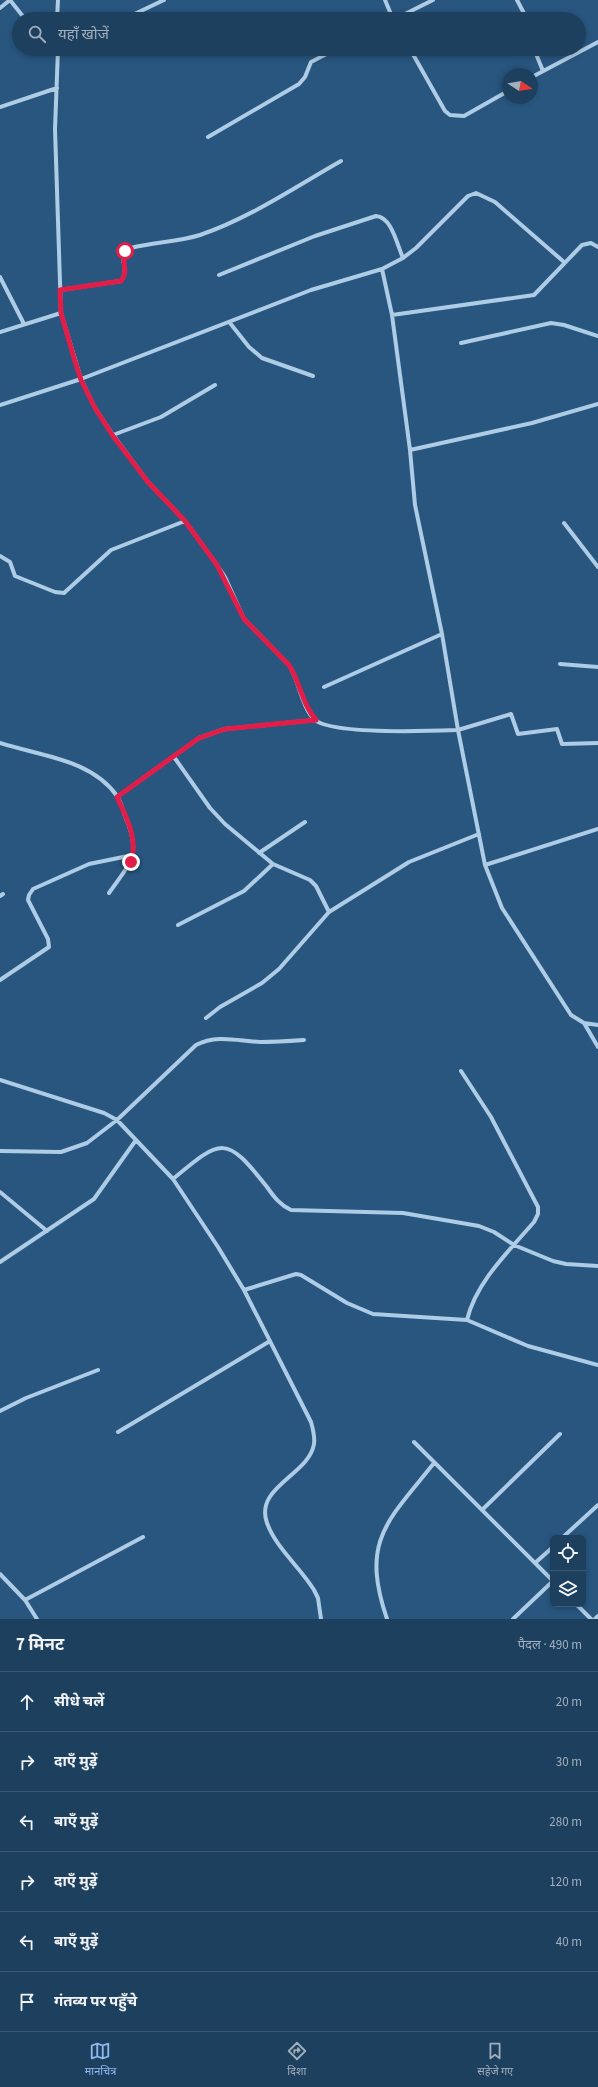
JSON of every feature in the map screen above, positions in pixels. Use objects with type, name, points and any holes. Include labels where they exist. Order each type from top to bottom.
[{"type":"street","points":[[0,8],[10,0],[19,12]]},
{"type":"street","points":[[57,12],[58,0]]},
{"type":"street","points":[[139,12],[164,0]]},
{"type":"street","points":[[385,0],[391,12]]},
{"type":"street","points":[[408,12],[433,0]]},
{"type":"street","points":[[517,0],[523,12]]},
{"type":"street","points":[[586,50],[598,44]]},
{"type":"street","points":[[58,56],[55,129],[61,313],[81,380],[95,408],[113,436],[148,482],[185,521],[225,577],[244,619],[289,665],[294,673],[308,710],[316,720]]},
{"type":"street","points":[[208,137],[299,84],[311,62],[323,56]]},
{"type":"street","points":[[414,56],[445,111],[450,115],[464,116],[502,94]]},
{"type":"street","points":[[537,56],[543,71]]},
{"type":"street","points":[[538,74],[574,56]]},
{"type":"street","points":[[0,107],[56,88]]},
{"type":"street","points":[[60,290],[121,281],[125,271],[123,256],[125,251],[131,248],[191,238],[211,231],[236,220],[341,161]]},
{"type":"street","points":[[0,406],[81,380],[230,323],[317,287],[382,269],[403,258],[416,248],[468,196],[476,193],[495,202],[564,262]]},
{"type":"street","points":[[219,275],[315,236],[376,216],[381,217],[388,222],[403,258]]},
{"type":"street","points":[[392,315],[534,295],[564,262],[586,243],[591,243],[598,247]]},
{"type":"street","points":[[382,269],[392,315],[410,450],[414,505],[442,634],[458,730],[485,865],[502,908],[571,1015],[584,1023],[598,1025]]},
{"type":"street","points":[[0,277],[24,324]]},
{"type":"street","points":[[0,332],[61,313]]},
{"type":"street","points":[[230,323],[258,356],[313,376]]},
{"type":"street","points":[[461,343],[551,323],[564,325],[598,336]]},
{"type":"street","points":[[113,436],[161,417],[215,385]]},
{"type":"street","points":[[410,450],[532,423],[598,404]]},
{"type":"street","points":[[0,556],[10,562],[15,576],[55,592],[64,593],[111,550],[185,521]]},
{"type":"street","points":[[564,523],[598,567]]},
{"type":"street","points":[[324,687],[442,634]]},
{"type":"street","points":[[560,664],[598,667]]},
{"type":"street","points":[[117,797],[199,738],[225,729],[316,720],[344,728],[422,732],[458,730],[511,714],[518,734],[557,729],[562,744],[598,743]]},
{"type":"street","points":[[0,743],[85,768],[102,781],[117,797],[132,831],[134,843],[131,862],[109,893]]},
{"type":"street","points":[[174,757],[210,808],[273,864],[310,880],[316,886],[329,912]]},
{"type":"street","points":[[259,853],[305,822]]},
{"type":"street","points":[[485,865],[598,829]]},
{"type":"street","points":[[206,1018],[220,1007],[262,983],[279,969],[329,912],[409,862],[479,834]]},
{"type":"street","points":[[0,980],[49,947],[48,939],[28,900],[30,892],[84,866],[133,855]]},
{"type":"street","points":[[178,925],[244,891],[273,864]]},
{"type":"street","points":[[584,1023],[598,1046]]},
{"type":"street","points":[[0,1151],[50,1153],[72,1150],[98,1136],[117,1120],[196,1045],[206,1040],[223,1038],[261,1042],[304,1040]]},
{"type":"street","points":[[461,1071],[491,1117],[538,1207],[538,1214],[534,1222],[514,1245],[473,1298],[466,1320]]},
{"type":"street","points":[[0,1080],[95,1109],[117,1120],[173,1179],[218,1247],[244,1290],[311,1422],[314,1444],[306,1460],[271,1495],[266,1503],[264,1511],[267,1525],[275,1538],[314,1590],[318,1598],[321,1619]]},
{"type":"street","points":[[0,1262],[94,1199],[136,1140]]},
{"type":"street","points":[[173,1179],[211,1150],[227,1148],[246,1160],[280,1203],[291,1210],[403,1213],[486,1228],[514,1245],[566,1264],[598,1266]]},
{"type":"street","points":[[0,1192],[47,1231]]},
{"type":"street","points":[[244,1290],[296,1274],[301,1275],[347,1303],[373,1314],[466,1320],[528,1346],[598,1365]]},
{"type":"street","points":[[118,1432],[270,1341]]},
{"type":"street","points":[[0,1411],[26,1398],[98,1370]]},
{"type":"street","points":[[482,1510],[560,1434]]},
{"type":"street","points":[[414,1442],[550,1578]]},
{"type":"street","points":[[387,1619],[376,1579],[376,1560],[380,1539],[388,1521],[434,1463]]},
{"type":"street","points":[[565,1535],[598,1504]]},
{"type":"street","points":[[25,1600],[143,1537]]},
{"type":"street","points":[[535,1563],[550,1549]]},
{"type":"street","points":[[0,1574],[25,1600],[37,1619]]},
{"type":"street","points":[[513,1619],[550,1584]]},
{"type":"street","points":[[579,1607],[590,1619]]},
{"type":"street","points":[[594,1619],[598,1616]]},
{"type":"route","points":[[125,251],[123,256],[125,271],[124,277],[121,281],[60,290],[61,313],[81,380],[95,408],[113,436],[148,482],[185,521],[217,565],[225,577],[244,619],[278,652],[289,665],[294,673],[308,710],[316,720],[225,729],[211,733],[199,738],[117,797],[132,831],[134,843],[131,862]]}]
